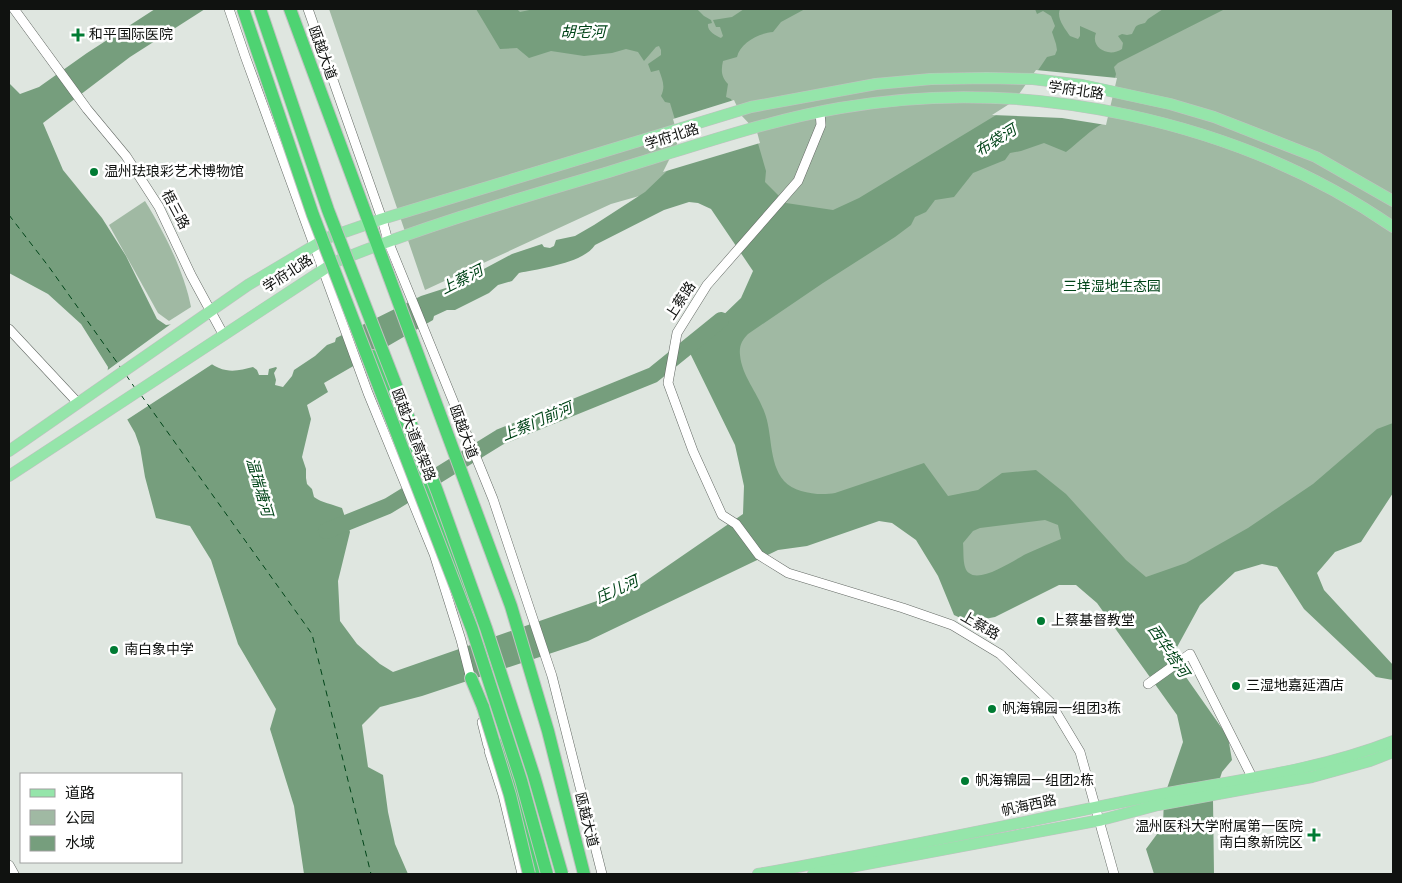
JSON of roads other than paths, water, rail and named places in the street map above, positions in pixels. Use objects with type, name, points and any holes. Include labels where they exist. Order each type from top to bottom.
[{"type":"highway","name":"瓯越大道高架路","points":[[243,9],[313,214],[472,629],[521,780],[547,874]]},
{"type":"highway","points":[[248,9],[292,142],[335,262],[414,455],[466,592],[488,672],[513,782],[540,874]]},
{"type":"highway","name":"瓯越大道高架路","points":[[260,9],[328,210],[437,491],[486,628],[534,776],[562,874]]},
{"type":"highway","name":"瓯越大道","points":[[290,9],[340,142],[376,221],[396,294],[516,622],[548,731],[584,874]]},
{"type":"highway","points":[[297,9],[327,90],[340,142]]},
{"type":"highway","points":[[471,678],[483,707],[510,794],[529,874]]},
{"type":"main road","name":"学府北路","points":[[9,451],[248,285],[327,238],[376,221],[751,107],[876,84],[931,79],[1033,79],[1122,92],[1214,117],[1261,134],[1316,157],[1393,200]]},
{"type":"main road","name":"学府北路","points":[[9,476],[335,262],[383,243],[533,194],[758,127],[843,107],[894,101],[986,98],[1069,104],[1120,113],[1206,136],[1256,154],[1343,194],[1393,227]]},
{"type":"main road","name":"帆海西路","points":[[758,874],[944,839],[1096,807],[1157,800],[1252,782],[1367,752],[1393,741]]},
{"type":"main road","name":"帆海西路","points":[[1252,782],[1312,777],[1370,761],[1393,752]]},
{"type":"main road","name":"帆海西路","points":[[813,874],[1100,820],[1157,800]]},
{"type":"street","name":"梧三路","points":[[14,9],[87,108],[126,156],[159,207],[223,334]]},
{"type":"street","points":[[229,9],[368,393],[434,554],[461,640],[488,746],[503,795],[522,874]]},
{"type":"street","points":[[308,9],[376,221]]},
{"type":"street","name":"上蔡路","points":[[820,112],[821,125],[798,181],[707,285],[677,333],[668,383],[693,451],[722,514],[736,524],[759,555],[788,573],[952,625],[1000,654],[1050,702],[1080,752],[1114,874]]},
{"type":"street","points":[[383,243],[493,499],[552,676],[602,874]]},
{"type":"street","points":[[9,329],[78,403]]},
{"type":"street","points":[[1148,684],[1190,654],[1252,782]]},
{"type":"street","points":[[488,746],[513,782]]},
{"type":"street","points":[[9,865],[14,874]]},
{"type":"water","points":[[155,9],[205,9],[130,57],[43,123],[63,170],[102,218],[126,256],[157,319],[166,325],[174,324],[197,352],[219,368],[233,371],[253,367],[259,375],[268,375],[269,369],[276,367],[274,373],[275,385],[283,387],[292,376],[294,370],[315,356],[327,345],[335,342],[336,338],[421,296],[452,286],[512,254],[542,244],[544,247],[550,248],[554,246],[556,240],[575,236],[645,192],[668,170],[680,144],[679,133],[670,103],[665,102],[661,96],[663,86],[659,70],[651,72],[648,64],[661,55],[659,46],[644,61],[638,52],[626,49],[612,53],[584,56],[551,51],[529,58],[517,48],[500,49],[476,9],[517,9],[520,12],[534,9],[697,9],[711,20],[712,23],[708,24],[709,29],[721,38],[723,36],[720,27],[716,27],[713,20],[732,17],[744,9],[805,9],[781,22],[773,32],[762,34],[746,43],[737,57],[723,61],[722,73],[728,84],[726,97],[731,99],[739,117],[755,133],[766,171],[765,182],[786,203],[833,210],[859,198],[1016,103],[1047,57],[1055,55],[1057,50],[1052,32],[1055,26],[1051,16],[1043,11],[1037,14],[1035,9],[1060,9],[1060,20],[1070,36],[1078,39],[1080,36],[1080,26],[1096,33],[1096,43],[1102,50],[1117,52],[1122,49],[1123,43],[1118,36],[1132,34],[1136,26],[1145,23],[1163,9],[1225,9],[1118,63],[1114,67],[1116,74],[1104,123],[1066,152],[1044,143],[1010,153],[1005,160],[973,173],[954,197],[935,200],[926,212],[915,217],[911,225],[895,237],[748,334],[741,346],[741,363],[767,420],[775,465],[784,481],[794,488],[815,494],[835,493],[924,463],[948,496],[978,490],[1002,473],[1036,470],[1066,494],[1126,560],[1146,577],[1186,563],[1248,528],[1313,484],[1377,429],[1393,423],[1393,493],[1361,542],[1335,552],[1317,573],[1324,590],[1393,665],[1393,680],[1376,677],[1304,609],[1277,567],[1262,564],[1235,572],[1200,605],[1176,649],[1174,660],[1228,737],[1232,760],[1222,772],[1213,800],[1214,874],[1154,874],[1146,849],[1163,826],[1164,797],[1183,742],[1177,715],[1097,603],[1076,585],[1059,585],[995,617],[969,622],[954,615],[938,576],[916,540],[892,523],[879,521],[807,546],[778,550],[588,641],[422,696],[380,707],[362,725],[368,767],[383,775],[395,844],[408,874],[304,874],[294,806],[270,729],[276,709],[238,644],[211,560],[190,526],[156,518],[135,433],[108,386],[108,367],[81,324],[48,294],[9,273],[9,83],[20,94],[39,87]],"holes":[[[689,202],[698,203],[711,209],[753,271],[741,298],[688,349],[735,445],[744,486],[743,514],[637,587],[393,672],[380,664],[357,644],[340,621],[338,581],[350,532],[342,508],[314,497],[312,489],[307,484],[306,469],[302,457],[311,419],[307,405],[328,392],[324,383],[433,320],[434,316],[447,310],[455,310],[489,293],[498,285],[512,281],[519,273],[571,261],[589,251],[595,245],[664,210]],[[1045,520],[1058,525],[1061,539],[989,573],[974,575],[967,571],[964,564],[963,543],[973,531],[980,528]]]},
{"type":"waterway","name":"上蔡门前河","points":[[326,531],[388,506],[500,437],[653,375],[721,320]]},
{"type":"place","name":"和平国际医院","points":[[78,35]]},
{"type":"place","name":"温州珐琅彩艺术博物馆","points":[[94,172]]},
{"type":"place","name":"上蔡基督教堂","points":[[1041,621]]},
{"type":"place","name":"南白象中学","points":[[114,650]]},
{"type":"place","name":"三湿地嘉延酒店","points":[[1236,686]]},
{"type":"place","name":"帆海锦园一组团3栋","points":[[992,709]]},
{"type":"place","name":"帆海锦园一组团2栋","points":[[965,781]]},
{"type":"place","name":"温州医科大学附属第一医院 南白象新院区","points":[[1314,835]]},
{"type":"water label","name":"胡宅河","points":[[583,32]]},
{"type":"water label","name":"布袋河","points":[[996,141]]},
{"type":"water label","name":"上蔡河","points":[[462,280]]},
{"type":"water label","name":"温瑞塘河","points":[[259,487]]},
{"type":"water label","name":"庄儿河","points":[[617,590]]},
{"type":"water label","name":"西华塔河","points":[[1168,651]]},
{"type":"park label","name":"三垟湿地生态园","points":[[1112,287]]}]
